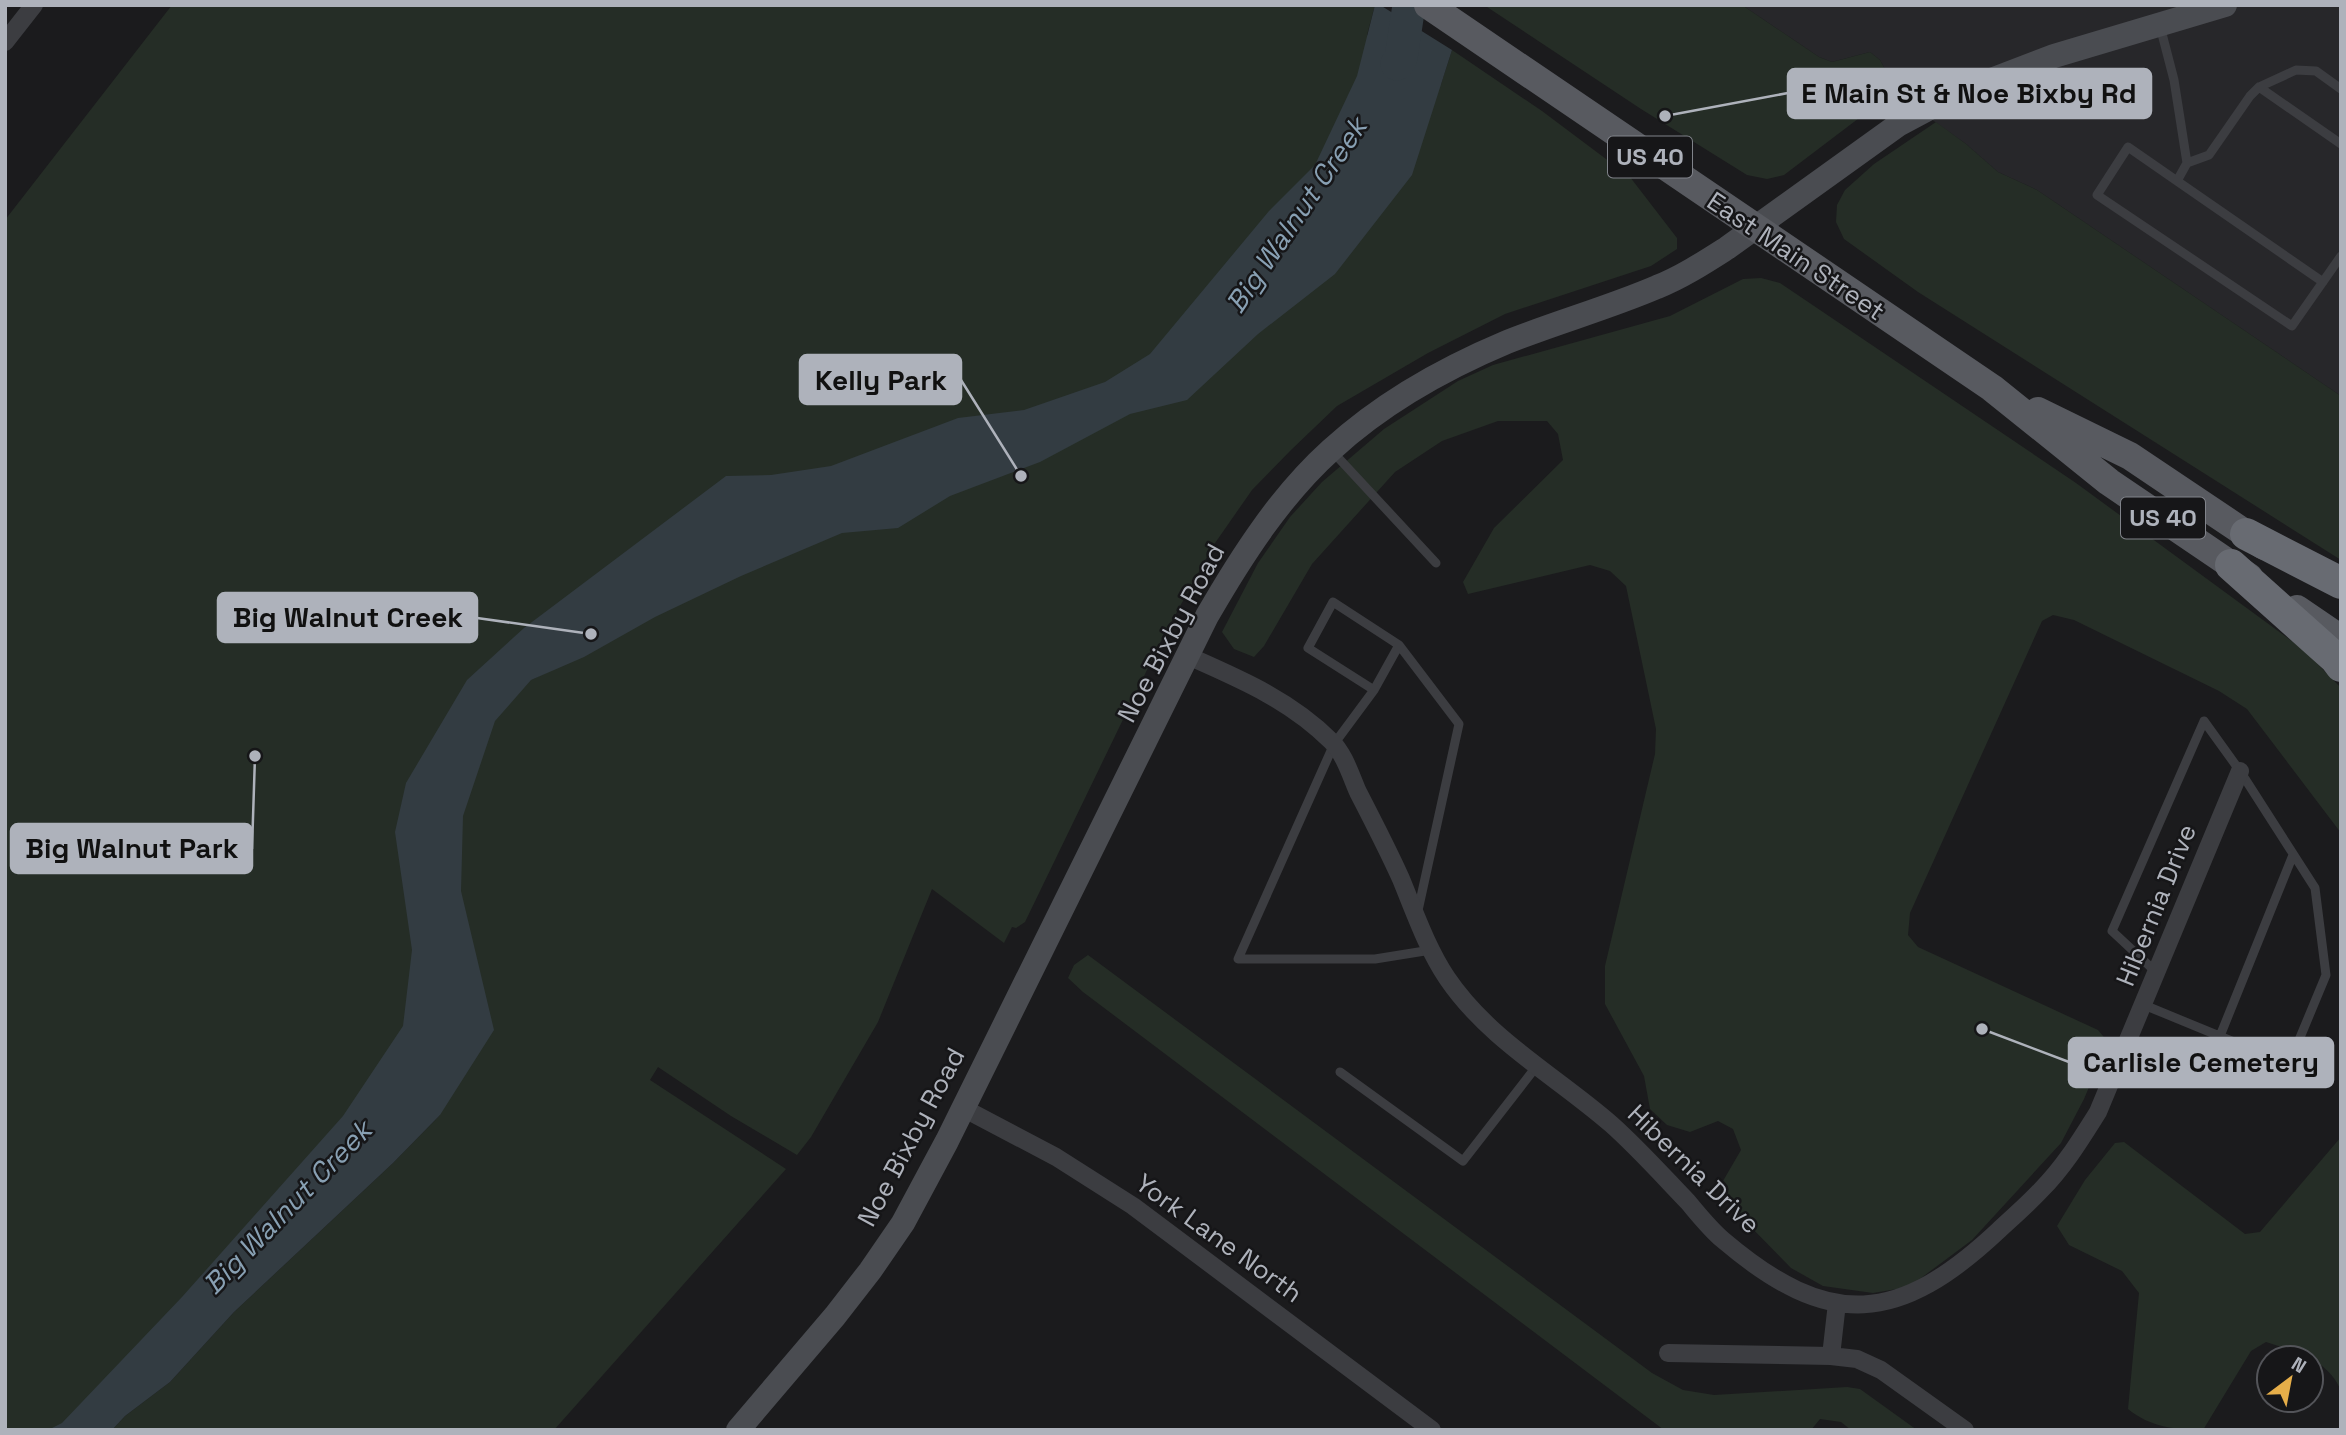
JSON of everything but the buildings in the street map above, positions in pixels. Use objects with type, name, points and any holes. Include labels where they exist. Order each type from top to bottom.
[{"type":"highway","points":[[2246,534],[2341,583]]},
{"type":"highway","points":[[2231,565],[2341,666]]},
{"type":"main road","name":"East Main Street","points":[[1428,5],[1992,388],[2109,482],[2341,639]]},
{"type":"main road","name":"East Main Street","points":[[1992,388],[2130,456],[2341,598]]},
{"type":"street","points":[[5,42],[34,5]]},
{"type":"street","name":"Noe Bixby Road","points":[[738,1430],[870,1271],[915,1201],[1219,597],[1257,537],[1303,479],[1331,449],[1393,404],[1460,363],[1552,324],[1619,303],[1661,286],[1727,248],[1898,125],[1960,92],[2054,56],[2225,5]]},
{"type":"street","name":"Hibernia Drive","points":[[1188,656],[1276,697],[1334,744],[1400,876],[1431,950],[1448,980],[1471,1008],[1536,1066],[1610,1123],[1721,1238],[1769,1274],[1816,1298],[1837,1303],[1890,1301],[1910,1295],[1942,1278],[1971,1256],[2043,1189],[2074,1151],[2098,1112],[2240,771]]},
{"type":"street","name":"York Lane North","points":[[962,1108],[1056,1157],[1133,1206],[1432,1430]]},
{"type":"street","points":[[1831,1356],[1837,1303]]},
{"type":"street","points":[[1668,1353],[1831,1356],[1857,1359],[1875,1366],[1965,1430]]},
{"type":"lane","points":[[2160,25],[2174,80],[2187,163],[2177,181]]},
{"type":"lane","points":[[2187,163],[2209,155],[2259,87],[2296,70],[2316,71],[2341,89]]},
{"type":"lane","points":[[2259,87],[2341,144]]},
{"type":"lane","points":[[2323,282],[2128,148],[2097,195],[2292,326],[2323,282],[2341,256]]},
{"type":"lane","points":[[1331,449],[1436,563]]},
{"type":"lane","points":[[1374,690],[1308,648],[1333,602],[1399,645],[1459,724],[1417,919]]},
{"type":"lane","points":[[1399,645],[1374,690],[1334,744],[1238,959],[1375,959],[1431,950]]},
{"type":"lane","points":[[2144,1005],[2283,1060],[2294,1052],[2326,975],[2315,888],[2240,771],[2204,721],[2112,931],[2157,973]]},
{"type":"lane","points":[[2220,1036],[2293,855]]},
{"type":"lane","points":[[1340,1072],[1463,1161],[1536,1066]]},
{"type":"shaded area","points":[[172,5],[1375,5],[1367,35],[1441,84],[1452,50],[1542,111],[1630,177],[1677,238],[1677,249],[1651,266],[1505,314],[1428,353],[1337,406],[1252,490],[1213,546],[1161,641],[1025,922],[1016,928],[1012,927],[1004,943],[932,889],[878,1022],[811,1137],[797,1155],[731,1116],[658,1067],[650,1080],[786,1169],[554,1430],[112,1430],[125,1416],[170,1382],[234,1312],[393,1163],[440,1115],[441,1011],[78,1430],[5,1430],[5,220]],"holes":[[[591,634],[604,645],[531,680]]]},
{"type":"shaded area","points":[[1484,5],[1742,5],[1819,57],[1832,62],[1870,52],[1880,60],[1887,73],[1885,86],[1871,109],[1784,175],[1767,179],[1747,175],[1641,109]]},
{"type":"shaded area","points":[[1742,5],[2341,5],[2341,396],[2037,190],[1998,172],[1966,144],[1885,86],[1887,73],[1880,60],[1870,52],[1832,62],[1819,57]]},
{"type":"shaded area","points":[[1936,122],[1998,172],[2037,190],[2341,396],[2341,560],[1918,292],[1844,239],[1836,222],[1837,205],[1845,190],[1874,164]]},
{"type":"shaded area","points":[[1761,278],[1780,283],[2076,483],[2304,650],[2341,688],[2341,833],[2247,709],[2219,691],[2074,620],[2053,615],[2042,621],[1910,913],[1908,935],[1918,947],[2098,1030],[2108,1042],[2084,1099],[2061,1143],[1972,1240],[1909,1287],[1873,1293],[1823,1286],[1791,1268],[1747,1223],[1725,1197],[1723,1181],[1741,1150],[1733,1129],[1718,1121],[1690,1132],[1667,1125],[1650,1109],[1644,1076],[1605,1004],[1605,966],[1655,754],[1656,729],[1626,586],[1610,571],[1590,565],[1468,594],[1463,582],[1494,528],[1563,460],[1558,434],[1547,421],[1498,421],[1442,441],[1395,472],[1312,564],[1264,646],[1254,657],[1234,649],[1222,632],[1258,563],[1290,517],[1322,482],[1384,429],[1458,381],[1493,365],[1670,316],[1743,279]]},
{"type":"shaded area","points":[[1088,955],[1652,1373],[1683,1390],[1714,1395],[1847,1387],[1860,1389],[1917,1430],[1851,1430],[1841,1422],[1820,1419],[1811,1430],[1664,1430],[1083,992],[1068,978],[1074,965]]},
{"type":"shaded area","points":[[2341,1137],[2341,1391],[2336,1380],[2325,1369],[2325,1344],[2266,1342],[2255,1344],[2255,1349],[2203,1430],[2163,1426],[2136,1415],[2128,1409],[2139,1293],[2122,1271],[2069,1245],[2057,1226],[2085,1180],[2115,1143],[2124,1142],[2245,1234],[2260,1232]]},
{"type":"water","points":[[1375,5],[1380,5],[1452,50],[1412,175],[1335,274],[1258,334],[1187,400],[1130,414],[1040,462],[950,496],[898,528],[842,533],[741,576],[655,617],[584,657],[531,680],[495,721],[463,816],[461,891],[494,1030],[440,1115],[393,1163],[234,1312],[170,1382],[125,1416],[112,1430],[48,1430],[62,1423],[182,1297],[343,1116],[403,1026],[412,950],[395,832],[406,783],[467,680],[524,628],[726,476],[771,475],[831,466],[958,418],[1024,410],[1105,382],[1150,354],[1269,211],[1315,165],[1357,76]]},
{"type":"waterway","name":"Big Walnut Creek","points":[[1397,64],[1401,58],[1409,5]]},
{"type":"place","name":"E Main St & Noe Bixby Rd","points":[[1665,116]]},
{"type":"place","name":"Kelly Park","points":[[1021,476]]},
{"type":"place","name":"Big Walnut Creek","points":[[591,634]]},
{"type":"place","name":"Big Walnut Park","points":[[255,756]]},
{"type":"place","name":"Carlisle Cemetery","points":[[1982,1029]]}]
